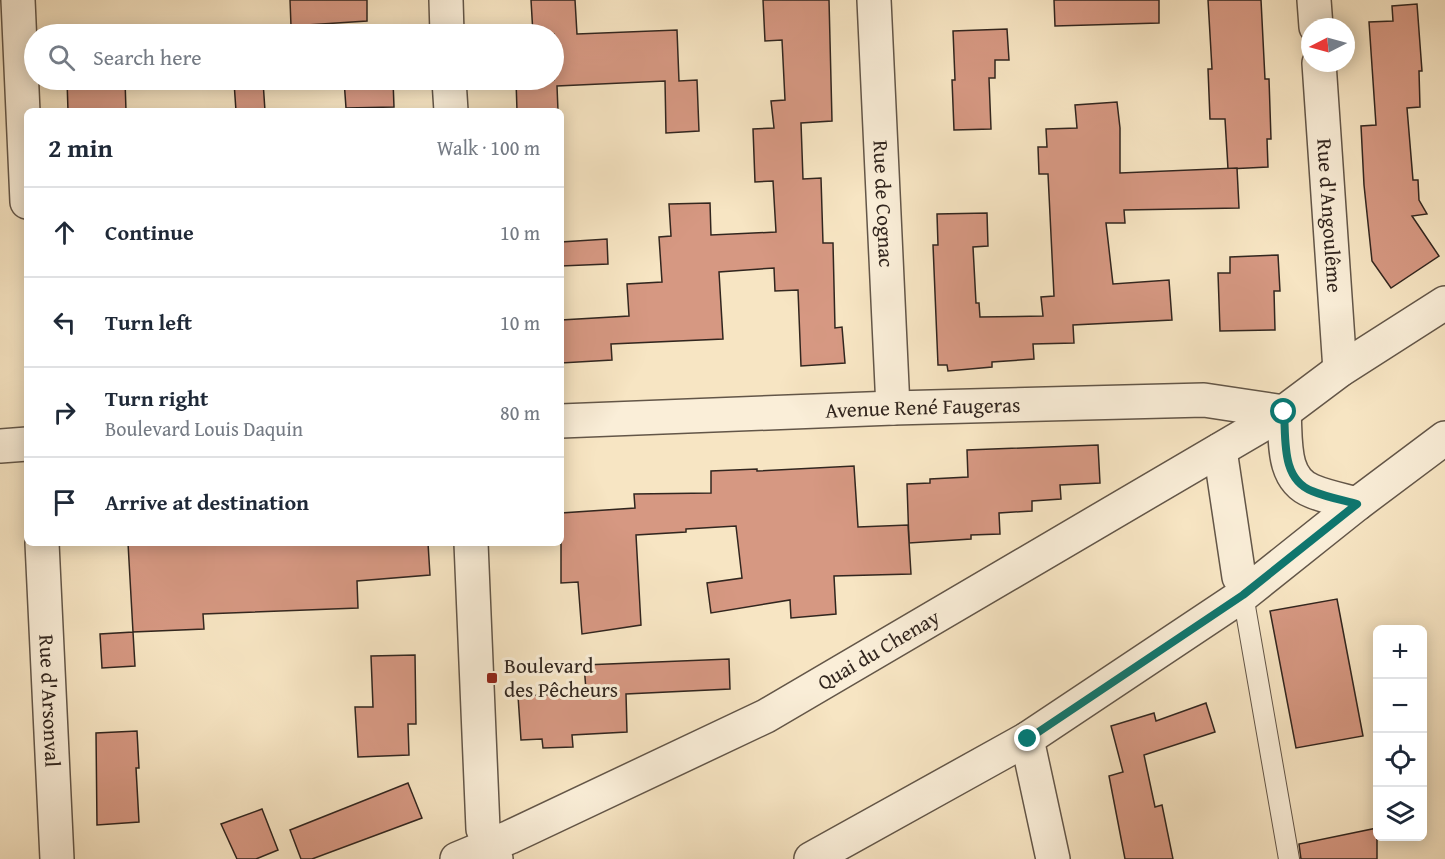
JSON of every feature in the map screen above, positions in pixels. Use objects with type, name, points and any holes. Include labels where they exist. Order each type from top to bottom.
[{"type":"street","points":[[18,0],[24,135]]},
{"type":"street","points":[[446,0],[447,24]]},
{"type":"street","name":"Rue de Cognac","points":[[874,0],[893,408]]},
{"type":"street","points":[[1314,0],[1315,18]]},
{"type":"street","name":"Rue d'Angoulême","points":[[1320,72],[1340,370]]},
{"type":"street","points":[[450,90],[451,108]]},
{"type":"street","name":"Quai du Chenay","points":[[457,859],[493,852],[766,716],[1284,412],[1340,370],[1445,303]]},
{"type":"street","name":"Avenue René Faugeras","points":[[564,421],[1204,399],[1284,412]]},
{"type":"street","points":[[1284,412],[1288,464],[1294,478],[1310,491],[1357,504]]},
{"type":"street","points":[[811,859],[1028,739],[1357,504],[1445,438]]},
{"type":"street","points":[[0,446],[24,444]]},
{"type":"street","points":[[1220,450],[1241,586]]},
{"type":"street","name":"Rue d'Arsonval","points":[[42,546],[57,859]]},
{"type":"street","points":[[471,546],[483,829],[493,852]]},
{"type":"street","points":[[1028,739],[1053,859]]},
{"type":"lane","points":[[1241,586],[1289,859]]},
{"type":"building","points":[[290,0],[367,0],[367,21],[291,24]]},
{"type":"building","points":[[531,0],[575,0],[577,34],[677,30],[679,81],[697,80],[699,131],[666,133],[665,81],[564,86],[564,24],[532,24]]},
{"type":"building","points":[[763,0],[829,0],[832,121],[801,123],[803,179],[821,178],[823,243],[833,243],[835,328],[842,327],[845,363],[801,366],[798,290],[775,291],[774,268],[719,272],[723,339],[611,344],[612,360],[564,363],[564,320],[629,316],[627,284],[662,282],[659,237],[671,236],[669,204],[710,203],[711,235],[776,232],[773,181],[755,182],[753,129],[774,128],[771,101],[785,100],[782,40],[765,41]]},
{"type":"building","points":[[1054,0],[1159,0],[1159,23],[1055,26]]},
{"type":"building","points":[[1208,0],[1261,0],[1265,79],[1269,79],[1271,139],[1267,139],[1268,167],[1228,169],[1225,119],[1210,119],[1208,69],[1212,69]]},
{"type":"building","points":[[1417,4],[1422,71],[1419,71],[1420,107],[1407,108],[1413,180],[1418,180],[1419,200],[1427,214],[1412,216],[1439,256],[1391,288],[1372,261],[1364,185],[1361,126],[1376,125],[1369,22],[1393,21],[1392,6]]},
{"type":"building","points":[[1007,29],[1009,60],[995,60],[995,78],[989,78],[991,129],[954,130],[953,31]]},
{"type":"building","points":[[67,90],[125,90],[126,108],[68,108]]},
{"type":"building","points":[[235,90],[264,90],[265,108],[236,108]]},
{"type":"building","points":[[345,90],[393,90],[394,107],[346,108]]},
{"type":"building","points":[[516,90],[557,90],[558,108],[517,108]]},
{"type":"building","points":[[1117,102],[1120,128],[1120,173],[1237,168],[1239,208],[1124,210],[1125,223],[1106,223],[1113,284],[1169,280],[1172,320],[1073,325],[1074,343],[1033,344],[1034,359],[992,362],[992,367],[948,371],[947,365],[938,365],[933,245],[938,245],[937,214],[987,213],[988,246],[973,247],[976,303],[979,303],[980,317],[1043,316],[1041,297],[1054,296],[1048,174],[1039,174],[1038,147],[1047,147],[1046,129],[1077,128],[1075,105]]},
{"type":"building","points":[[607,239],[608,264],[564,266],[564,242]]},
{"type":"building","points":[[1278,255],[1280,291],[1274,291],[1275,330],[1220,331],[1218,273],[1230,273],[1230,257]]},
{"type":"building","points":[[1098,445],[1100,483],[1060,485],[1061,499],[1032,501],[1032,511],[999,513],[1000,534],[971,535],[971,539],[909,543],[907,484],[930,483],[930,479],[968,477],[967,450]]},
{"type":"building","points":[[854,466],[858,527],[908,525],[911,574],[834,576],[836,614],[791,618],[790,600],[711,613],[707,583],[742,578],[736,526],[636,535],[641,625],[582,634],[578,582],[561,583],[564,513],[635,508],[634,494],[711,493],[711,471],[757,469],[757,471]]},
{"type":"building","points":[[128,546],[428,546],[430,575],[357,581],[358,608],[203,614],[204,629],[133,632]]},
{"type":"building","points":[[1337,599],[1363,736],[1296,748],[1270,611]]},
{"type":"building","points":[[133,632],[135,666],[102,668],[100,634]]},
{"type":"building","points":[[415,655],[416,724],[408,724],[409,755],[358,757],[355,707],[373,707],[371,656]]},
{"type":"building","points":[[729,659],[730,689],[626,694],[627,732],[572,735],[573,747],[543,748],[542,739],[521,740],[518,696],[570,694],[570,690],[586,690],[584,665]]},
{"type":"building","points":[[1206,703],[1215,732],[1144,755],[1155,807],[1162,805],[1173,859],[1125,859],[1109,776],[1123,772],[1111,726],[1154,713],[1156,721]]},
{"type":"building","points":[[137,731],[139,768],[136,768],[139,822],[97,825],[96,733]]},
{"type":"building","points":[[408,783],[422,818],[312,859],[301,859],[290,830]]},
{"type":"building","points":[[262,809],[278,850],[256,859],[237,859],[221,824]]},
{"type":"building","points":[[1373,829],[1373,841],[1377,841],[1377,859],[1301,859],[1299,844]]},
{"type":"place","name":"Boulevard des Pêcheurs","points":[[492,678]]},
{"type":"route","points":[[1028,739],[1243,595],[1357,504],[1310,491],[1294,478],[1288,464],[1284,412]]}]
